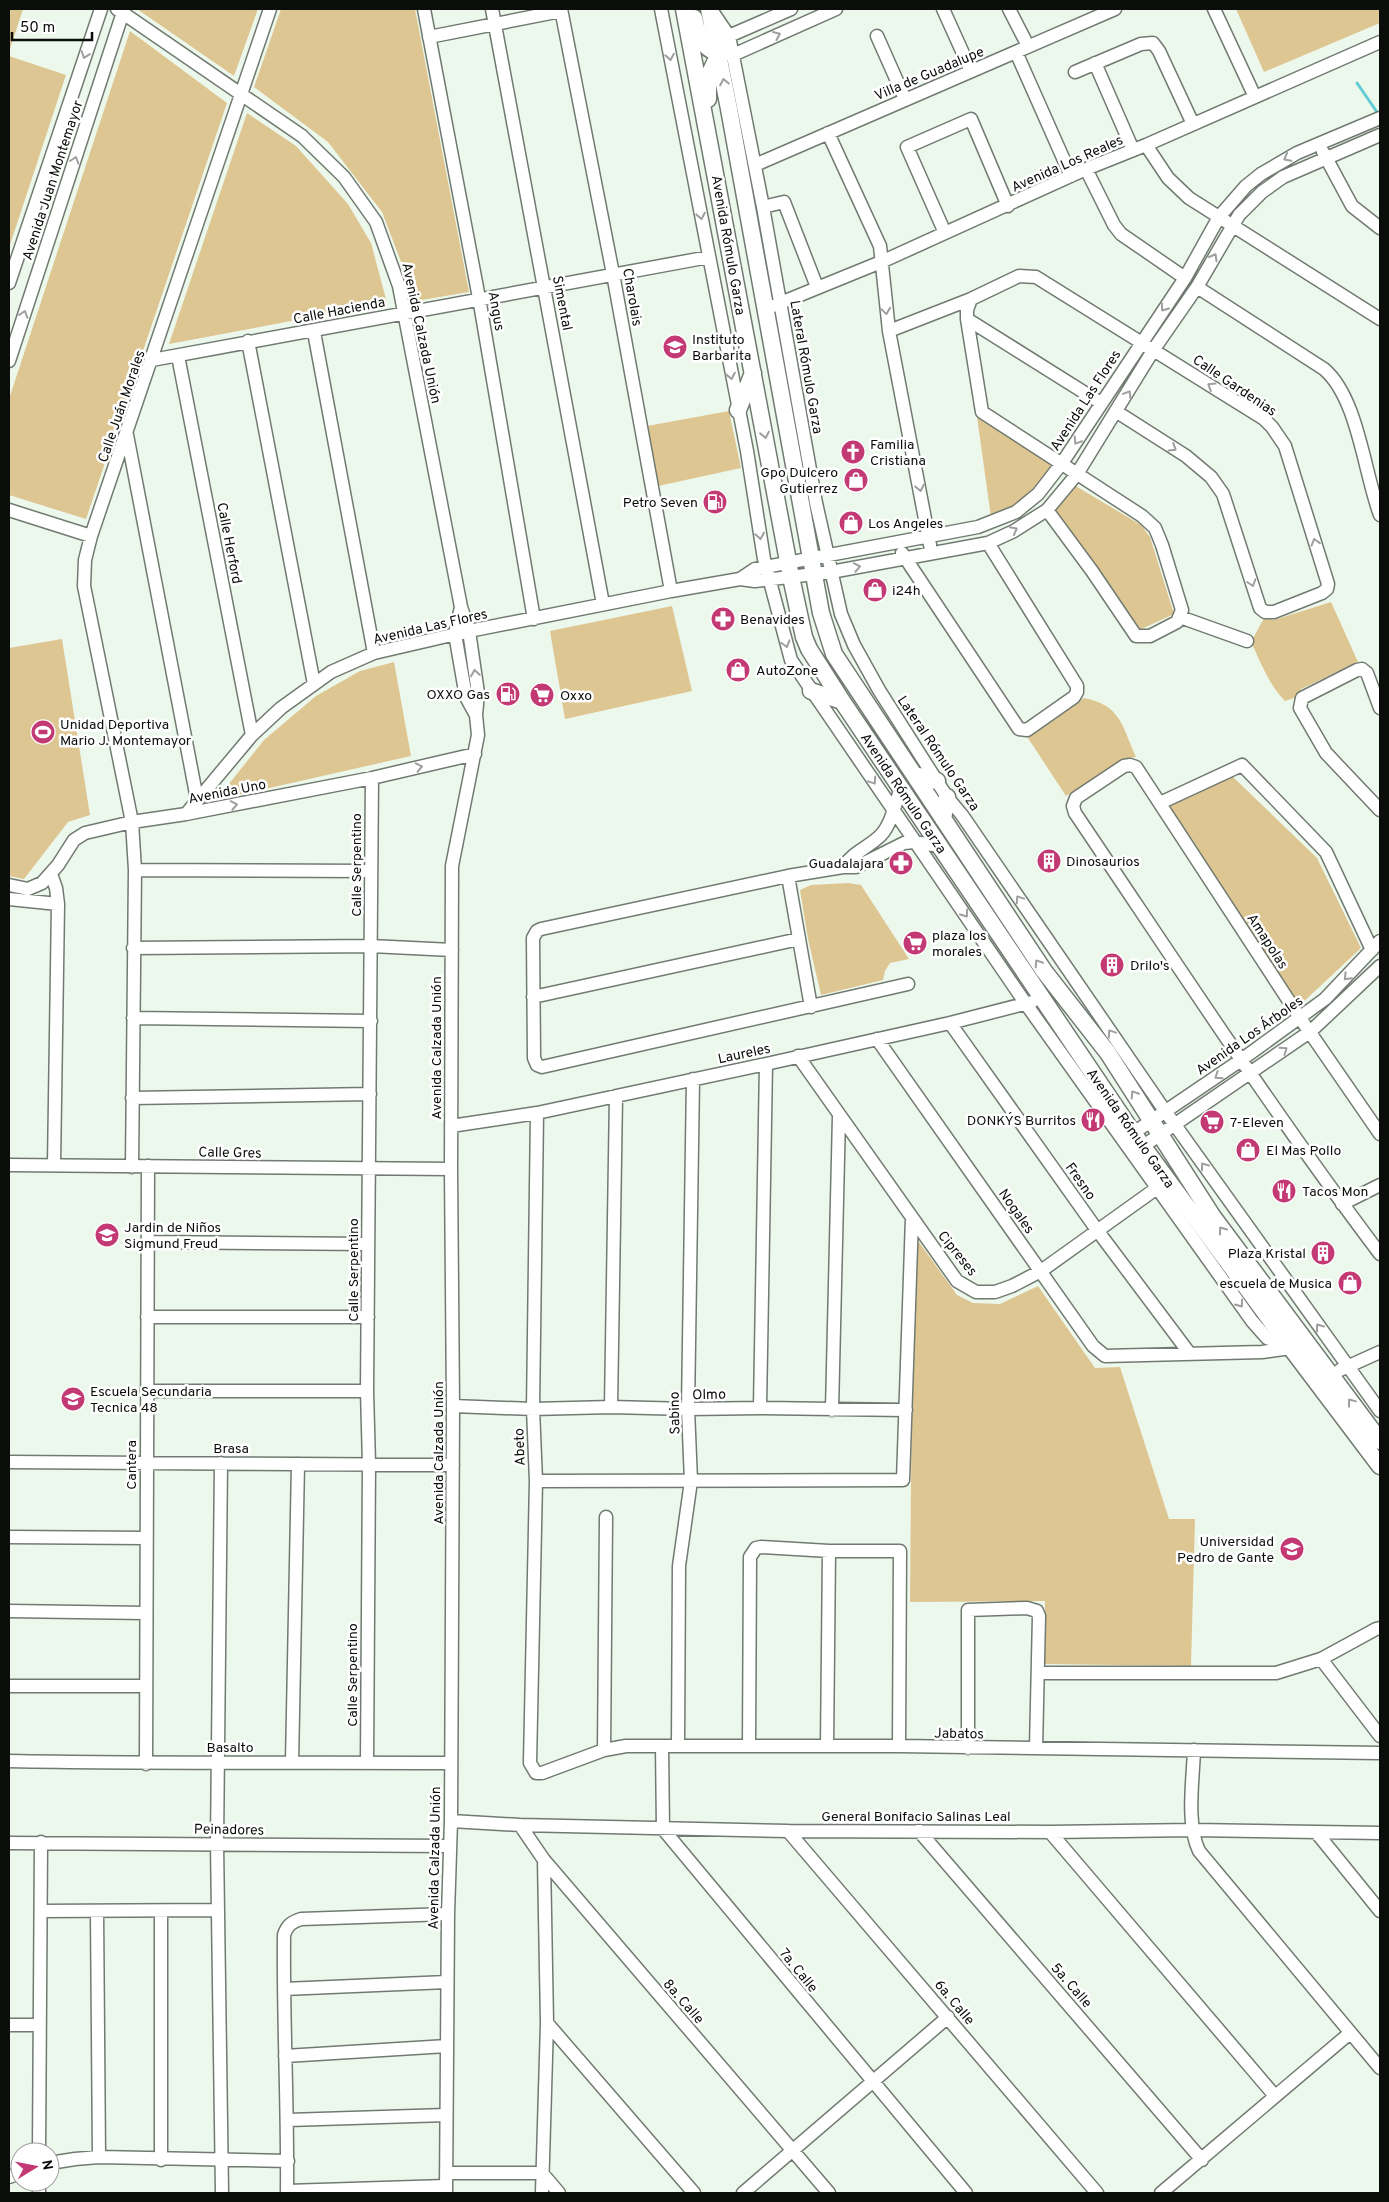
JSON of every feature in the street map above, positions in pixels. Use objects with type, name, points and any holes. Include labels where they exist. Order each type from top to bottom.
[{"type":"main road","name":"Avenida Rómulo Garza","points":[[684,9],[716,169],[752,374],[793,572],[804,637],[809,649],[1042,998],[1133,1143],[1380,1466]]},
{"type":"main road","points":[[692,9],[696,29],[702,42],[710,50],[726,54]]},
{"type":"main road","name":"Avenida Rómulo Garza","points":[[709,9],[726,54],[773,306],[812,558],[823,573],[823,619],[834,654],[1044,972],[1108,1053],[1223,1232],[1380,1441]]},
{"type":"main road","points":[[716,169],[716,145],[707,85],[711,68],[726,54]]},
{"type":"main road","points":[[738,410],[752,374]]},
{"type":"main road","points":[[793,572],[814,638],[820,646],[834,654]]},
{"type":"main road","points":[[811,691],[842,701]]},
{"type":"main road","points":[[915,775],[937,781]]},
{"type":"main road","points":[[943,818],[947,797]]},
{"type":"street","name":"Avenida Juan Montemayor","points":[[9,283],[101,9]]},
{"type":"street","name":"Calle Juán Morales","points":[[132,1167],[135,870],[132,822],[84,586],[85,560],[91,536],[127,435],[270,9]]},
{"type":"street","name":"Angus","points":[[424,9],[479,298],[534,619]]},
{"type":"street","name":"Simental","points":[[492,9],[603,604]]},
{"type":"street","points":[[661,9],[738,410],[768,580],[791,660],[1026,1004],[1133,1143],[1157,1188],[1264,1335],[1290,1347]]},
{"type":"street","points":[[709,9],[728,36],[726,54]]},
{"type":"street","points":[[728,36],[791,9]]},
{"type":"street","points":[[726,54],[815,13],[836,9]]},
{"type":"street","points":[[943,9],[971,71]]},
{"type":"street","points":[[1009,9],[1028,46]]},
{"type":"street","name":"Villa de Guadalupe","points":[[755,165],[1016,52],[1090,14],[1115,9]]},
{"type":"street","points":[[1214,9],[1255,97]]},
{"type":"street","name":"Avenida Juan Montemayor","points":[[9,361],[121,10]]},
{"type":"street","name":"Avenida Calzada Unión","points":[[121,10],[241,96],[302,136],[334,166],[354,189],[379,229],[400,286],[461,607],[469,631],[478,693],[476,716],[478,735],[452,858],[450,1169],[453,1465],[446,2184]]},
{"type":"street","points":[[430,37],[561,10]]},
{"type":"street","name":"Charolais","points":[[561,10],[613,274],[671,591]]},
{"type":"street","points":[[877,36],[905,99]]},
{"type":"street","points":[[1075,72],[1150,42],[1155,44],[1193,124]]},
{"type":"street","name":"Avenida Los Reales","points":[[773,306],[881,262],[1008,206],[1086,168],[1146,145],[1380,42]]},
{"type":"street","points":[[1016,52],[1071,176]]},
{"type":"street","name":"Lateral Rómulo Garza","points":[[726,54],[755,165],[763,207],[773,306],[800,418],[828,554],[823,573],[854,645],[879,690],[947,797],[962,815],[1165,1112],[1380,1411]]},
{"type":"street","points":[[1095,63],[1133,150]]},
{"type":"street","name":"Avenida Las Flores","points":[[186,814],[252,736],[281,708],[332,672],[374,653],[469,631],[671,591],[740,579],[768,580],[793,572],[812,558],[978,527],[1016,512],[1038,494],[1062,463],[1185,278],[1219,217],[1246,186],[1261,174],[1297,153],[1380,118]]},
{"type":"street","points":[[945,234],[907,146],[971,119],[1008,206]]},
{"type":"street","points":[[828,133],[880,246],[889,331],[929,536],[930,553]]},
{"type":"street","name":"Avenida Las Flores","points":[[740,579],[753,570],[766,567],[793,572],[823,573],[988,543],[1014,531],[1047,510],[1077,474],[1154,350],[1197,287],[1232,226],[1248,206],[1272,184],[1297,171],[1380,135]]},
{"type":"street","points":[[1320,143],[1352,206],[1380,228]]},
{"type":"street","points":[[1146,145],[1177,189],[1380,319]]},
{"type":"street","points":[[1086,168],[1114,225],[1121,234],[1185,278]]},
{"type":"street","points":[[763,207],[784,202],[817,287]]},
{"type":"street","name":"Calle Hacienda","points":[[152,360],[314,332],[479,298],[709,257]]},
{"type":"street","name":"Calle Gardenias","points":[[971,299],[1019,276],[1036,277],[1142,341],[1264,419],[1279,436],[1288,455],[1328,584],[1327,589],[1322,593],[1274,612],[1266,612],[1260,608],[1223,494],[1212,477],[1192,460],[1117,412]]},
{"type":"street","points":[[1197,287],[1331,374],[1344,396],[1351,413],[1377,498],[1380,514]]},
{"type":"street","points":[[889,331],[971,299]]},
{"type":"street","points":[[971,299],[967,310],[967,319],[980,408],[984,415],[1062,463],[1142,516],[1155,528],[1182,610],[1177,622],[1150,636],[1136,636],[1092,571],[1047,510]]},
{"type":"street","points":[[967,319],[1101,403]]},
{"type":"street","points":[[314,332],[374,653]]},
{"type":"street","points":[[248,342],[314,684]]},
{"type":"street","name":"Calle Herford","points":[[178,356],[252,736]]},
{"type":"street","points":[[127,435],[197,799]]},
{"type":"street","points":[[9,510],[91,536]]},
{"type":"street","points":[[894,542],[1023,731],[1074,697],[1077,692],[1077,686],[988,543]]},
{"type":"street","name":"Avenida Calzada Unión","points":[[461,607],[455,634],[466,697],[476,716]]},
{"type":"street","points":[[1180,617],[1247,641]]},
{"type":"street","points":[[1380,708],[1367,673],[1362,669],[1302,698],[1300,708],[1326,753],[1380,810]]},
{"type":"street","name":"Avenida Uno","points":[[9,886],[28,889],[36,886],[51,874],[77,836],[132,822],[186,814],[372,778],[475,754]]},
{"type":"street","name":"Amapolas","points":[[1241,1060],[1075,813],[1073,806],[1076,798],[1124,766],[1136,767],[1300,1018],[1311,1031],[1380,1134]]},
{"type":"street","points":[[1160,803],[1242,766],[1326,852],[1376,946]]},
{"type":"street","name":"Calle Serpentino","points":[[367,1763],[369,1464],[367,1391],[372,778]]},
{"type":"street","points":[[843,867],[850,857],[881,835],[891,819],[892,809],[901,788]]},
{"type":"street","points":[[908,984],[542,1067],[537,1065],[534,1058],[534,938],[537,931],[788,876],[859,866],[898,845],[914,842],[940,846]]},
{"type":"street","points":[[135,870],[371,871]]},
{"type":"street","points":[[51,874],[56,888],[58,904],[54,1165]]},
{"type":"street","points":[[788,876],[811,1007]]},
{"type":"street","points":[[9,898],[58,904]]},
{"type":"street","points":[[533,997],[799,940]]},
{"type":"street","points":[[133,948],[371,946],[452,950]]},
{"type":"street","name":"Avenida Los Árboles","points":[[1133,1143],[1156,1127],[1165,1112],[1325,999],[1376,946]]},
{"type":"street","name":"Avenida Los Árboles","points":[[1156,1127],[1174,1124],[1311,1031],[1380,966]]},
{"type":"street","name":"Laureles","points":[[451,1126],[537,1113],[877,1040],[1026,1004],[1042,998]]},
{"type":"street","points":[[133,1018],[371,1020]]},
{"type":"street","name":"Fresno","points":[[950,1023],[1097,1230],[1190,1354]]},
{"type":"street","name":"Nogales","points":[[877,1040],[1093,1346],[1105,1356],[1190,1354]]},
{"type":"street","name":"Cipreses","points":[[798,1056],[957,1280],[976,1292],[984,1293],[1006,1289],[1041,1270],[1157,1188]]},
{"type":"street","points":[[1241,1060],[1342,1204],[1380,1254]]},
{"type":"street","points":[[760,1408],[766,1064]]},
{"type":"street","name":"Sabino","points":[[678,1746],[679,1566],[691,1481],[688,1409],[692,1079]]},
{"type":"street","points":[[132,1098],[370,1094]]},
{"type":"street","points":[[611,1407],[616,1096]]},
{"type":"street","name":"Abeto","points":[[537,1113],[533,1409],[536,1481],[530,1763],[536,1772],[542,1773]]},
{"type":"street","points":[[832,1410],[839,1116]]},
{"type":"street","name":"Calle Gres","points":[[9,1165],[450,1169]]},
{"type":"street","name":"Cantera","points":[[146,1764],[148,1166]]},
{"type":"street","points":[[1342,1204],[1380,1185]]},
{"type":"street","points":[[536,1481],[903,1480],[912,1218]]},
{"type":"street","points":[[147,1242],[368,1244]]},
{"type":"street","points":[[147,1317],[368,1317]]},
{"type":"street","points":[[1190,1354],[1268,1352],[1290,1347]]},
{"type":"street","points":[[1331,1375],[1380,1352]]},
{"type":"street","points":[[146,1391],[367,1391]]},
{"type":"street","name":"Olmo","points":[[453,1406],[533,1409],[611,1407],[906,1410]]},
{"type":"street","name":"Brasa","points":[[9,1462],[453,1465]]},
{"type":"street","points":[[221,1463],[216,1843],[222,2193]]},
{"type":"street","points":[[292,1762],[298,1464]]},
{"type":"street","points":[[604,1750],[606,1517]]},
{"type":"street","points":[[9,1537],[146,1538]]},
{"type":"street","points":[[749,1745],[750,1557],[756,1548],[761,1547],[829,1551],[900,1551],[899,1746]]},
{"type":"street","points":[[827,1746],[829,1551]]},
{"type":"street","points":[[968,1748],[968,1610],[1027,1608],[1037,1612],[1039,1616],[1036,1748]]},
{"type":"street","points":[[9,1611],[146,1613]]},
{"type":"street","points":[[1038,1673],[1263,1674],[1285,1671],[1321,1659],[1378,1628]]},
{"type":"street","points":[[1321,1659],[1380,1736]]},
{"type":"street","points":[[9,1686],[146,1686]]},
{"type":"street","name":"Jabatos","points":[[542,1773],[604,1750],[626,1746],[899,1746],[1380,1753]]},
{"type":"street","points":[[662,1746],[663,1829]]},
{"type":"street","points":[[1194,1750],[1192,1830],[1204,1858],[1380,2068]]},
{"type":"street","name":"Basalto","points":[[9,1761],[146,1764],[218,1762],[451,1763]]},
{"type":"street","name":"General Bonifacio Salinas Leal","points":[[451,1820],[520,1825],[788,1831],[1050,1832],[1192,1830],[1380,1833]]},
{"type":"street","name":"8a. Calle","points":[[520,1825],[544,1860],[829,2193]]},
{"type":"street","name":"7a. Calle","points":[[663,1829],[966,2193]]},
{"type":"street","name":"5a. Calle","points":[[919,1830],[1202,2160]]},
{"type":"street","name":"6a. Calle","points":[[788,1831],[1097,2193]]},
{"type":"street","points":[[1050,1832],[1275,2096]]},
{"type":"street","points":[[1316,1832],[1380,1911]]},
{"type":"street","points":[[39,2142],[41,1842]]},
{"type":"street","name":"Peinadores","points":[[9,1843],[450,1846]]},
{"type":"street","points":[[542,2193],[547,2023],[544,1860]]},
{"type":"street","points":[[41,1911],[218,1910]]},
{"type":"street","points":[[161,1911],[161,2160]]},
{"type":"street","points":[[97,1912],[99,2157]]},
{"type":"street","points":[[448,1914],[301,1919],[286,1927],[284,1935],[284,1989],[288,2192],[446,2184],[542,2173]]},
{"type":"street","points":[[284,1989],[447,1982]]},
{"type":"street","points":[[743,2193],[871,2081],[948,2017]]},
{"type":"street","points":[[547,2023],[694,2193]]},
{"type":"street","points":[[9,2025],[40,2025]]},
{"type":"street","points":[[1161,2193],[1350,2033]]},
{"type":"street","points":[[285,2056],[447,2046]]},
{"type":"street","points":[[288,2120],[446,2115]]},
{"type":"street","points":[[60,2161],[99,2157],[288,2162]]},
{"type":"street","points":[[542,2173],[559,2193]]},
{"type":"shaded area","points":[[9,9],[23,9],[9,52]]},
{"type":"shaded area","points":[[137,9],[258,9],[234,76]]},
{"type":"shaded area","points":[[281,9],[415,9],[469,292],[416,301],[382,212],[328,142],[254,87]]},
{"type":"shaded area","points":[[1236,9],[1380,9],[1380,23],[1264,72]]},
{"type":"shaded area","points":[[130,31],[227,103],[86,519],[9,495],[9,399]]},
{"type":"shaded area","points":[[9,56],[66,75],[9,248]]},
{"type":"shaded area","points":[[247,113],[296,146],[348,204],[371,243],[387,303],[169,344]]},
{"type":"shaded area","points":[[729,411],[741,468],[658,486],[647,426]]},
{"type":"shaded area","points":[[977,417],[1051,465],[1026,497],[991,517]]},
{"type":"shaded area","points":[[1074,485],[1141,525],[1150,537],[1174,614],[1135,632],[1106,579],[1054,512]]},
{"type":"shaded area","points":[[1331,602],[1358,662],[1301,689],[1294,698],[1285,701],[1270,681],[1251,642],[1264,618],[1274,620]]},
{"type":"shaded area","points":[[672,606],[692,691],[565,719],[550,631]]},
{"type":"shaded area","name":"Unidad Deportiva Mario J. Montemayor","points":[[62,639],[90,815],[68,822],[24,879],[9,876],[9,648]]},
{"type":"shaded area","points":[[394,662],[411,756],[216,800],[264,740],[316,696],[360,671]]},
{"type":"shaded area","points":[[1084,698],[1096,701],[1113,712],[1119,719],[1136,757],[1125,759],[1066,796],[1026,735]]},
{"type":"shaded area","points":[[1233,777],[1317,858],[1361,948],[1299,1006],[1165,808]]},
{"type":"shaded area","points":[[849,883],[861,885],[909,959],[890,963],[885,971],[883,980],[821,995],[808,939],[800,890],[811,885]]},
{"type":"shaded area","points":[[916,1238],[957,1295],[973,1303],[1000,1304],[1038,1286],[1095,1368],[1120,1367],[1169,1519],[1195,1519],[1191,1666],[1045,1664],[1045,1601],[910,1602],[913,1245]]},
{"type":"waterway","points":[[1357,83],[1379,115]]},
{"type":"place","name":"Instituto Barbarita","points":[[675,347]]},
{"type":"place","name":"Familia Cristiana","points":[[853,452]]},
{"type":"place","name":"Gpo Dulcero Gutierrez","points":[[856,480]]},
{"type":"place","name":"Petro Seven","points":[[715,502]]},
{"type":"place","name":"Los Angeles","points":[[851,523]]},
{"type":"place","name":"i24h","points":[[875,590]]},
{"type":"place","name":"Benavides","points":[[723,619]]},
{"type":"place","name":"AutoZone","points":[[738,670]]},
{"type":"place","name":"OXXO Gas","points":[[508,694]]},
{"type":"place","name":"Oxxo","points":[[542,695]]},
{"type":"place","name":"Unidad Deportiva Mario J. Montemayor","points":[[43,732]]},
{"type":"place","name":"Dinosaurios","points":[[1049,861]]},
{"type":"place","name":"Guadalajara","points":[[901,863]]},
{"type":"place","name":"plaza los morales","points":[[915,943]]},
{"type":"place","name":"Drilo's","points":[[1112,965]]},
{"type":"place","name":"DONKY´S Burritos","points":[[1093,1120]]},
{"type":"place","name":"7-Eleven","points":[[1212,1122]]},
{"type":"place","name":"El Mas Pollo","points":[[1248,1150]]},
{"type":"place","name":"Tacos Mon","points":[[1284,1191]]},
{"type":"place","name":"Jardin de Niños Sigmund Freud","points":[[107,1235]]},
{"type":"place","name":"Plaza Kristal","points":[[1323,1253]]},
{"type":"place","name":"escuela de Musica","points":[[1350,1283]]},
{"type":"place","name":"Escuela Secundaria Tecnica 48","points":[[73,1399]]},
{"type":"place","name":"Universidad Pedro de Gante","points":[[1292,1549]]}]
